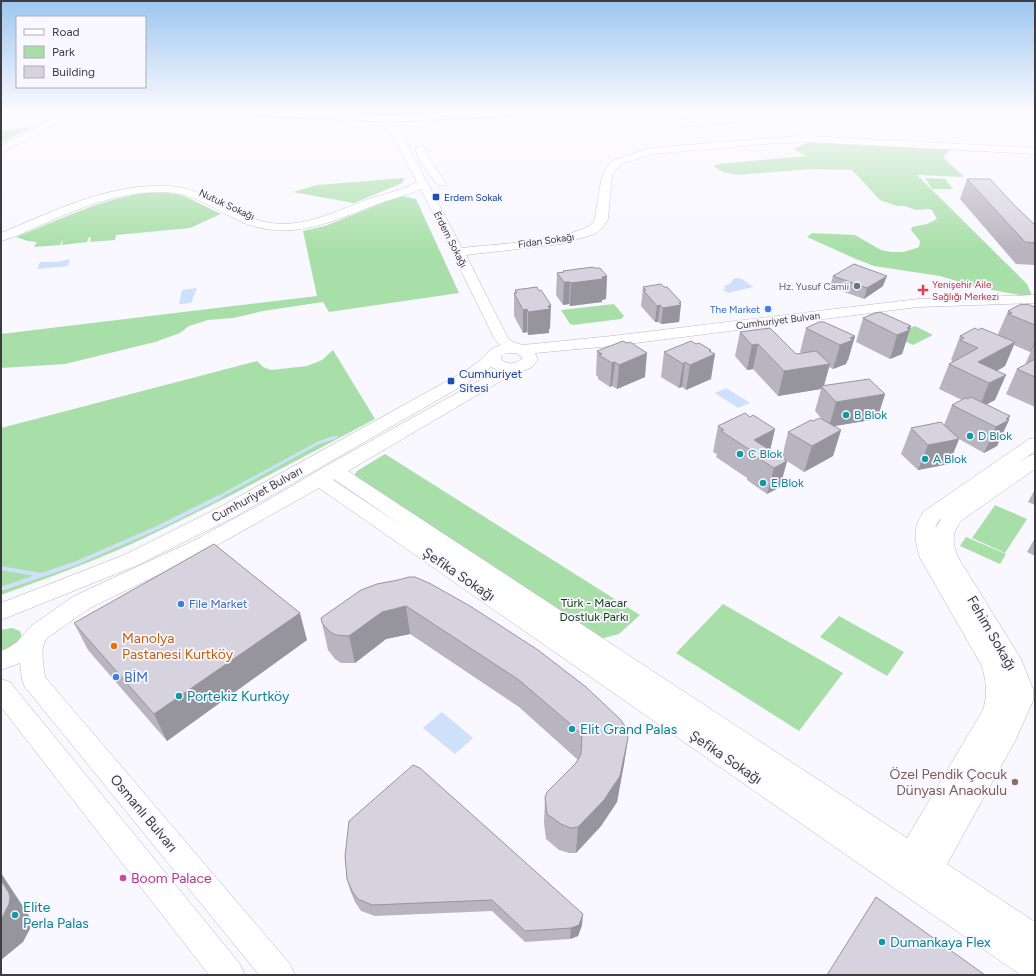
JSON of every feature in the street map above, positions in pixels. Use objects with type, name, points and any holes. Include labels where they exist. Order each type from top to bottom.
[{"type":"street","name":"Erdem Sokağı","points":[[405,158],[491,336],[494,354]]},
{"type":"street","points":[[419,185],[439,180],[424,158]]},
{"type":"street","name":"Fidan Sokağı","points":[[457,252],[561,240],[574,237],[594,228],[600,224],[602,219],[607,176],[609,171],[618,162],[629,158]]},
{"type":"street","name":"Nutuk Sokağı","points":[[1,234],[86,200],[111,192],[136,188],[166,186],[193,189],[260,220],[288,224],[309,222],[325,217],[402,185],[419,185]]},
{"type":"street","name":"Erdem Sokağı","points":[[419,185],[457,252],[501,338],[520,358]]},
{"type":"street","name":"Nutuk Sokağı","points":[[1,237],[92,201],[113,194],[137,190],[165,189],[191,192],[250,221],[258,224],[278,227],[302,226],[319,222],[419,185]]},
{"type":"street","name":"Cumhuriyet Bulvarı","points":[[5,611],[131,560],[228,512],[321,473],[495,378],[520,358],[543,359],[615,345],[748,328],[1032,303]]},
{"type":"street","points":[[494,354],[492,359],[497,365],[507,368],[520,358]]},
{"type":"street","name":"Cumhuriyet Bulvarı","points":[[1,661],[16,655],[36,636],[82,602],[198,547],[263,512],[482,367],[494,354]]},
{"type":"street","name":"Fehim Sokağı","points":[[915,873],[1006,733],[1021,701],[1021,689],[1013,666],[947,570],[945,551],[942,542],[943,533],[946,525],[955,515],[1029,455]]},
{"type":"street","name":"Şefika Sokağı","points":[[321,473],[915,873],[1035,966]]},
{"type":"street","name":"Cumhuriyet Bulvarı","points":[[5,611],[28,610],[39,621],[36,636]]},
{"type":"street","name":"Osmanlı Bulvarı","points":[[36,636],[31,660],[34,680],[279,975]]},
{"type":"street","points":[[1,688],[229,975]]},
{"type":"street","name":"Şefika Sokağı","points":[[915,873],[1035,940]]},
{"type":"green space","points":[[790,158],[944,158],[964,177],[917,175],[1027,284],[1031,297],[976,287],[940,276],[874,266],[807,237],[812,233],[855,235],[881,250],[891,252],[904,252],[919,247],[920,241],[911,230],[912,227],[927,224],[937,219],[932,210],[916,210],[905,206],[897,206],[880,200],[852,170],[812,169],[737,175],[723,172],[713,166],[718,164]]},
{"type":"green space","points":[[405,178],[402,183],[354,203],[293,192],[317,185]]},
{"type":"green space","points":[[925,178],[945,179],[953,189],[932,189]]},
{"type":"green space","points":[[146,193],[182,195],[221,214],[190,228],[116,235],[115,240],[90,242],[91,237],[89,237],[87,242],[62,245],[63,239],[60,245],[34,247],[37,242],[16,237],[96,205]]},
{"type":"green space","points":[[402,196],[416,199],[459,293],[329,312],[323,302],[263,311],[233,318],[208,320],[189,326],[180,333],[155,342],[65,364],[1,368],[1,334],[317,296],[303,231],[325,226]]},
{"type":"green space","points":[[614,304],[624,316],[621,319],[573,325],[570,324],[561,310]]},
{"type":"green space","points":[[915,326],[933,335],[913,345],[894,336]]},
{"type":"green space","points":[[333,350],[375,419],[170,526],[123,548],[1,595],[1,428],[257,361],[263,367],[271,370],[307,366],[322,360]]},
{"type":"green space","name":"Türk - Macar Dostluk Parkı","points":[[385,454],[640,615],[619,634],[600,639],[354,476],[357,471]]},
{"type":"green space","points":[[995,505],[1027,519],[1005,553],[972,538]]},
{"type":"green space","points":[[966,537],[1006,554],[1000,564],[960,546]]},
{"type":"green space","points":[[723,604],[843,673],[799,731],[676,653]]},
{"type":"green space","points":[[839,616],[904,652],[887,676],[820,637]]},
{"type":"green space","points":[[12,628],[20,631],[21,639],[16,645],[1,655],[1,630]]},
{"type":"water","points":[[70,259],[68,266],[37,269],[40,262],[56,262]]},
{"type":"water","points":[[733,279],[742,279],[753,287],[728,293],[722,289],[726,289],[724,286],[731,283]]},
{"type":"water","points":[[197,288],[191,303],[179,304],[182,290]]},
{"type":"water","points":[[726,388],[750,403],[738,408],[715,393]]},
{"type":"water","points":[[442,712],[473,738],[455,754],[423,728]]},
{"type":"building","points":[[967,179],[990,179],[1035,225],[1035,243],[1025,242]]},
{"type":"building","points":[[854,264],[887,276],[867,288],[833,276]]},
{"type":"building","points":[[593,267],[600,268],[607,276],[602,277],[603,279],[571,283],[564,282],[557,273],[564,272],[563,271]]},
{"type":"building","points":[[661,284],[664,287],[667,287],[681,302],[679,303],[681,305],[663,308],[660,305],[657,306],[643,290],[646,290],[643,287]]},
{"type":"building","points":[[537,287],[539,291],[541,290],[551,305],[548,306],[550,309],[528,312],[527,309],[523,310],[514,293],[517,293],[515,290]]},
{"type":"building","points":[[1021,304],[1027,304],[1035,307],[1035,325],[1008,314],[1012,313],[1008,311]]},
{"type":"building","points":[[880,312],[911,326],[907,328],[910,330],[897,335],[863,318]]},
{"type":"building","points":[[819,322],[824,322],[855,336],[850,338],[853,340],[840,345],[806,328]]},
{"type":"building","points":[[770,328],[796,354],[816,351],[830,364],[784,371],[758,344],[752,345],[740,332]]},
{"type":"building","points":[[975,328],[978,330],[981,328],[1015,342],[978,362],[1006,375],[989,383],[949,364],[978,348],[960,340],[964,338],[960,336]]},
{"type":"building","points":[[623,341],[627,343],[630,342],[647,353],[619,365],[615,362],[612,363],[599,355],[602,354],[597,351]]},
{"type":"building","points":[[691,341],[696,344],[699,343],[715,354],[690,365],[685,362],[683,364],[664,352]]},
{"type":"building","points":[[1035,359],[1035,377],[1017,369]]},
{"type":"building","points":[[869,379],[885,394],[836,402],[821,386]]},
{"type":"building","points":[[971,397],[1010,416],[1006,419],[1009,420],[996,427],[952,405],[965,398],[968,399]]},
{"type":"building","points":[[745,413],[750,417],[753,415],[775,429],[754,440],[787,461],[774,468],[752,454],[755,453],[721,431],[724,430],[718,426]]},
{"type":"building","points":[[820,418],[841,430],[812,446],[788,432],[811,420],[813,421]]},
{"type":"building","points":[[941,422],[959,439],[928,445],[911,428]]},
{"type":"building","name":"Portekiz Kurtköy","points":[[214,544],[300,613],[154,714],[74,623]]},
{"type":"building","points":[[415,577],[431,584],[470,606],[538,650],[586,687],[620,719],[627,729],[628,738],[620,776],[604,800],[578,827],[571,828],[561,824],[547,814],[545,797],[547,792],[576,763],[581,754],[582,734],[519,680],[406,606],[382,612],[349,636],[336,635],[330,632],[322,623],[321,618],[361,590],[377,584]]},
{"type":"building","points":[[413,765],[420,768],[583,914],[579,925],[571,928],[525,931],[492,900],[372,905],[358,899],[352,891],[347,879],[345,856],[349,821]]},
{"type":"building","points":[[1,880],[9,893],[10,898],[9,904],[1,919]]},
{"type":"building","name":"Dumankaya Flex","points":[[876,897],[985,975],[827,975]]},
{"type":"waterway","points":[[217,498],[318,443],[336,437]]},
{"type":"waterway","points":[[1,589],[74,564],[159,527],[217,498]]},
{"type":"waterway","points":[[1,568],[41,575]]},
{"type":"place","name":"Erdem Sokak","points":[[436,197]]},
{"type":"place","name":"Hz. Yusuf Camii","points":[[857,286]]},
{"type":"place","name":"Yenişehir Aile Sağlığı Merkezi","points":[[923,290]]},
{"type":"place","name":"The Market","points":[[768,309]]},
{"type":"place","name":"Cumhuriyet Sitesi","points":[[451,381]]},
{"type":"place","name":"B Blok","points":[[846,415]]},
{"type":"place","name":"D Blok","points":[[970,436]]},
{"type":"place","name":"C Blok","points":[[740,454]]},
{"type":"place","name":"A Blok","points":[[925,459]]},
{"type":"place","name":"E Blok","points":[[763,483]]},
{"type":"place","name":"File Market","points":[[181,604]]},
{"type":"place","name":"Manolya Pastanesi Kurtköy","points":[[114,646]]},
{"type":"place","name":"BİM","points":[[116,677]]},
{"type":"place","name":"Portekiz Kurtköy","points":[[179,696]]},
{"type":"place","name":"Elit Grand Palas","points":[[572,729]]},
{"type":"place","name":"Özel Pendik Çocuk Dünyası Anaokulu","points":[[1015,782]]},
{"type":"place","name":"Boom Palace","points":[[123,878]]},
{"type":"place","name":"Elite Perla Palas","points":[[15,915]]},
{"type":"place","name":"Dumankaya Flex","points":[[882,942]]}]
